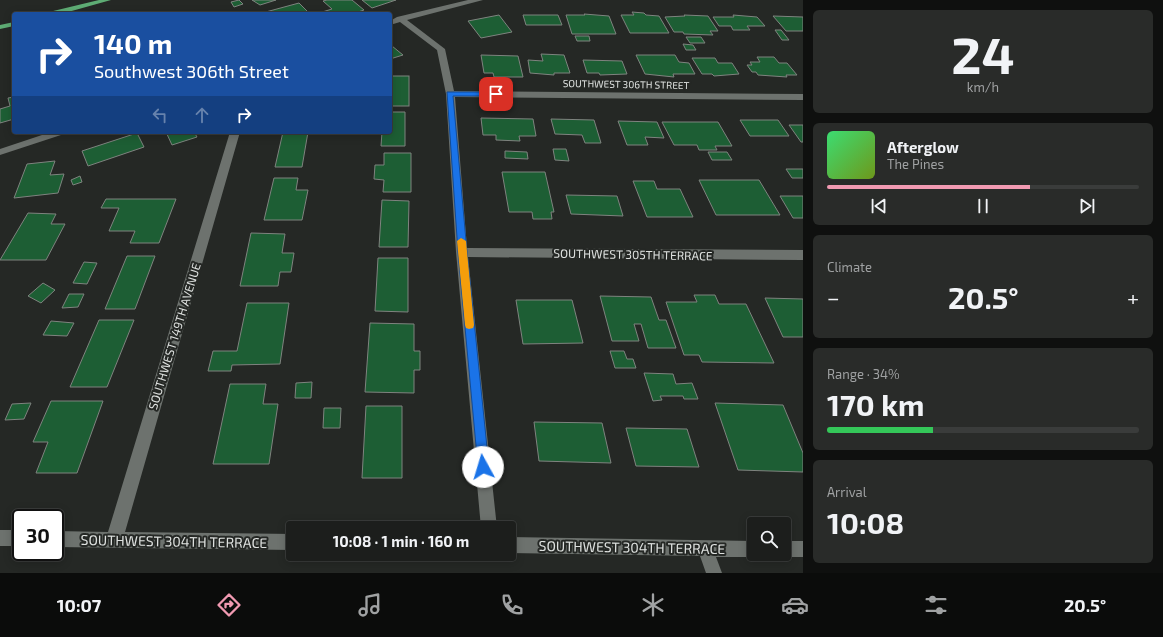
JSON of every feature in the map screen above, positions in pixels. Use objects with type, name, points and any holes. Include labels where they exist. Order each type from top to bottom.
[{"type":"highway","points":[[60,12],[107,0]]},
{"type":"highway","points":[[0,27],[12,24]]},
{"type":"street","points":[[395,21],[479,0]]},
{"type":"street","points":[[395,21],[441,49],[450,94],[462,252],[488,521]]},
{"type":"street","name":"SOUTHWEST 306TH STREET","points":[[450,94],[803,97]]},
{"type":"street","points":[[0,152],[55,134]]},
{"type":"street","name":"SOUTHWEST 149TH AVENUE","points":[[114,540],[234,134]]},
{"type":"street","name":"SOUTHWEST 305TH TERRACE","points":[[462,252],[803,256]]},
{"type":"street","points":[[0,538],[12,538]]},
{"type":"street","name":"SOUTHWEST 304TH TERRACE","points":[[64,539],[286,542]]},
{"type":"street","name":"SOUTHWEST 304TH TERRACE","points":[[516,545],[747,549]]},
{"type":"street","points":[[706,548],[714,573]]},
{"type":"street","points":[[791,549],[803,550]]},
{"type":"building","points":[[239,0],[243,4],[234,7],[231,2]]},
{"type":"building","points":[[252,0],[276,0],[260,5]]},
{"type":"building","points":[[352,0],[364,10],[358,12],[322,12],[332,9],[323,1]]},
{"type":"building","points":[[362,0],[396,0],[372,8]]},
{"type":"building","points":[[299,3],[308,12],[266,12]]},
{"type":"building","points":[[632,12],[659,16],[669,33],[630,33],[621,15],[634,15]]},
{"type":"building","points":[[584,14],[609,16],[616,34],[572,34],[566,15],[585,15]]},
{"type":"building","points":[[499,15],[512,32],[481,38],[468,21]]},
{"type":"building","points":[[523,15],[558,15],[562,25],[526,25]]},
{"type":"building","points":[[684,15],[708,16],[718,31],[710,31],[713,35],[684,34],[683,32],[674,32],[665,17],[685,16]]},
{"type":"building","points":[[733,15],[757,17],[765,26],[747,26],[750,30],[733,30],[731,26],[719,26],[713,17],[734,17]]},
{"type":"building","points":[[773,16],[803,17],[803,31],[786,31]]},
{"type":"building","points":[[775,30],[781,30],[789,40],[782,40]]},
{"type":"building","points":[[575,36],[589,36],[590,41],[577,41]]},
{"type":"building","points":[[686,37],[701,37],[705,43],[690,43]]},
{"type":"building","points":[[683,44],[693,45],[696,50],[686,50]]},
{"type":"building","points":[[392,46],[403,55],[392,58]]},
{"type":"building","points":[[541,54],[564,55],[570,73],[554,73],[554,75],[530,73],[528,60],[543,61]]},
{"type":"building","points":[[481,55],[518,56],[523,77],[494,77],[493,73],[484,73]]},
{"type":"building","points":[[636,55],[675,55],[679,62],[689,63],[695,74],[673,74],[674,77],[645,74]]},
{"type":"building","points":[[757,57],[774,57],[779,63],[787,63],[797,75],[786,75],[787,77],[758,75],[756,72],[752,72],[747,65],[752,65],[750,62],[760,62]]},
{"type":"building","points":[[692,58],[715,58],[718,63],[732,63],[739,74],[714,76],[712,74],[702,74]]},
{"type":"building","points":[[583,60],[622,61],[627,74],[600,75],[599,73],[587,73]]},
{"type":"building","points":[[392,76],[409,76],[409,106],[392,106]]},
{"type":"building","points":[[12,97],[12,120],[0,123],[0,109],[10,106],[8,98]]},
{"type":"building","points":[[392,112],[405,112],[405,146],[381,146],[382,134],[392,134]]},
{"type":"building","points":[[481,118],[533,119],[536,136],[519,136],[520,141],[496,140],[496,135],[483,135]]},
{"type":"building","points":[[551,119],[594,120],[601,143],[585,143],[582,135],[555,134]]},
{"type":"building","points":[[740,120],[778,120],[789,136],[750,136]]},
{"type":"building","points":[[618,121],[657,122],[664,138],[645,137],[648,145],[627,145]]},
{"type":"building","points":[[662,122],[718,122],[732,146],[715,146],[717,150],[699,150],[697,145],[674,145]]},
{"type":"building","points":[[789,125],[803,125],[803,142],[801,142]]},
{"type":"building","points":[[134,134],[138,134],[144,147],[88,166],[82,151]]},
{"type":"building","points":[[167,134],[195,134],[197,137],[172,145]]},
{"type":"building","points":[[283,134],[308,134],[302,167],[275,167]]},
{"type":"building","points":[[553,149],[566,149],[569,161],[555,160]]},
{"type":"building","points":[[505,151],[527,152],[528,159],[505,158]]},
{"type":"building","points":[[708,152],[727,152],[732,160],[712,160]]},
{"type":"building","points":[[384,153],[411,153],[411,192],[383,192],[384,180],[374,179],[375,165],[384,165]]},
{"type":"building","points":[[55,161],[50,175],[64,174],[58,193],[14,198],[27,164]]},
{"type":"building","points":[[786,169],[803,169],[803,178],[792,178]]},
{"type":"building","points":[[502,172],[545,172],[554,212],[551,212],[552,219],[533,219],[532,212],[509,212]]},
{"type":"building","points":[[80,176],[82,182],[73,185],[71,180]]},
{"type":"building","points":[[274,178],[298,178],[296,190],[308,190],[302,220],[264,220]]},
{"type":"building","points":[[699,180],[759,180],[780,215],[716,215]]},
{"type":"building","points":[[633,181],[654,181],[657,189],[680,189],[693,217],[647,217]]},
{"type":"building","points":[[566,195],[617,196],[623,216],[571,214]]},
{"type":"building","points":[[780,196],[803,196],[803,218],[793,218]]},
{"type":"building","points":[[106,199],[176,199],[159,243],[130,243],[135,231],[109,231],[119,208],[101,208]]},
{"type":"building","points":[[382,200],[409,201],[408,247],[379,247]]},
{"type":"building","points":[[28,213],[56,214],[51,224],[65,224],[46,260],[0,260]]},
{"type":"building","points":[[251,233],[285,234],[282,253],[294,253],[291,272],[280,272],[278,286],[240,286]]},
{"type":"building","points":[[127,256],[155,256],[135,309],[105,309]]},
{"type":"building","points":[[378,258],[408,258],[408,312],[375,311]]},
{"type":"building","points":[[84,262],[97,263],[87,284],[73,283]]},
{"type":"building","points":[[43,283],[55,290],[41,303],[28,296]]},
{"type":"building","points":[[69,294],[84,294],[78,307],[62,308]]},
{"type":"building","points":[[694,295],[715,295],[719,304],[746,304],[774,363],[702,362],[699,355],[684,355],[666,302],[697,302]]},
{"type":"building","points":[[600,296],[651,297],[659,320],[666,320],[676,348],[648,348],[641,324],[634,324],[639,341],[612,341]]},
{"type":"building","points":[[765,298],[803,299],[803,337],[783,337]]},
{"type":"building","points":[[516,300],[572,300],[583,343],[523,344]]},
{"type":"building","points":[[247,303],[289,303],[280,364],[232,365],[231,371],[208,371],[213,351],[237,351]]},
{"type":"building","points":[[99,320],[134,320],[107,387],[70,387]]},
{"type":"building","points":[[51,321],[74,323],[67,336],[43,335]]},
{"type":"building","points":[[370,323],[414,324],[414,351],[420,351],[420,370],[414,370],[414,393],[365,392]]},
{"type":"building","points":[[610,351],[624,351],[627,359],[633,359],[636,368],[615,368]]},
{"type":"building","points":[[644,373],[673,374],[676,384],[692,383],[698,399],[684,399],[683,396],[660,396],[662,400],[653,401]]},
{"type":"building","points":[[312,382],[311,398],[295,398],[296,383]]},
{"type":"building","points":[[230,384],[266,384],[263,404],[278,404],[269,464],[213,464]]},
{"type":"building","points":[[51,401],[103,401],[77,473],[36,473],[48,442],[33,442]]},
{"type":"building","points":[[31,403],[24,419],[5,420],[12,404]]},
{"type":"building","points":[[715,403],[783,405],[803,453],[803,472],[738,470]]},
{"type":"building","points":[[366,406],[402,406],[402,478],[362,478]]},
{"type":"building","points":[[324,408],[341,408],[340,428],[323,428]]},
{"type":"building","points":[[534,422],[602,423],[611,463],[539,461]]},
{"type":"building","points":[[626,428],[687,429],[699,467],[636,466]]},
{"type":"slow traffic","points":[[461,241],[469,325]]},
{"type":"route","points":[[483,467],[462,252],[450,94],[496,94]]}]
